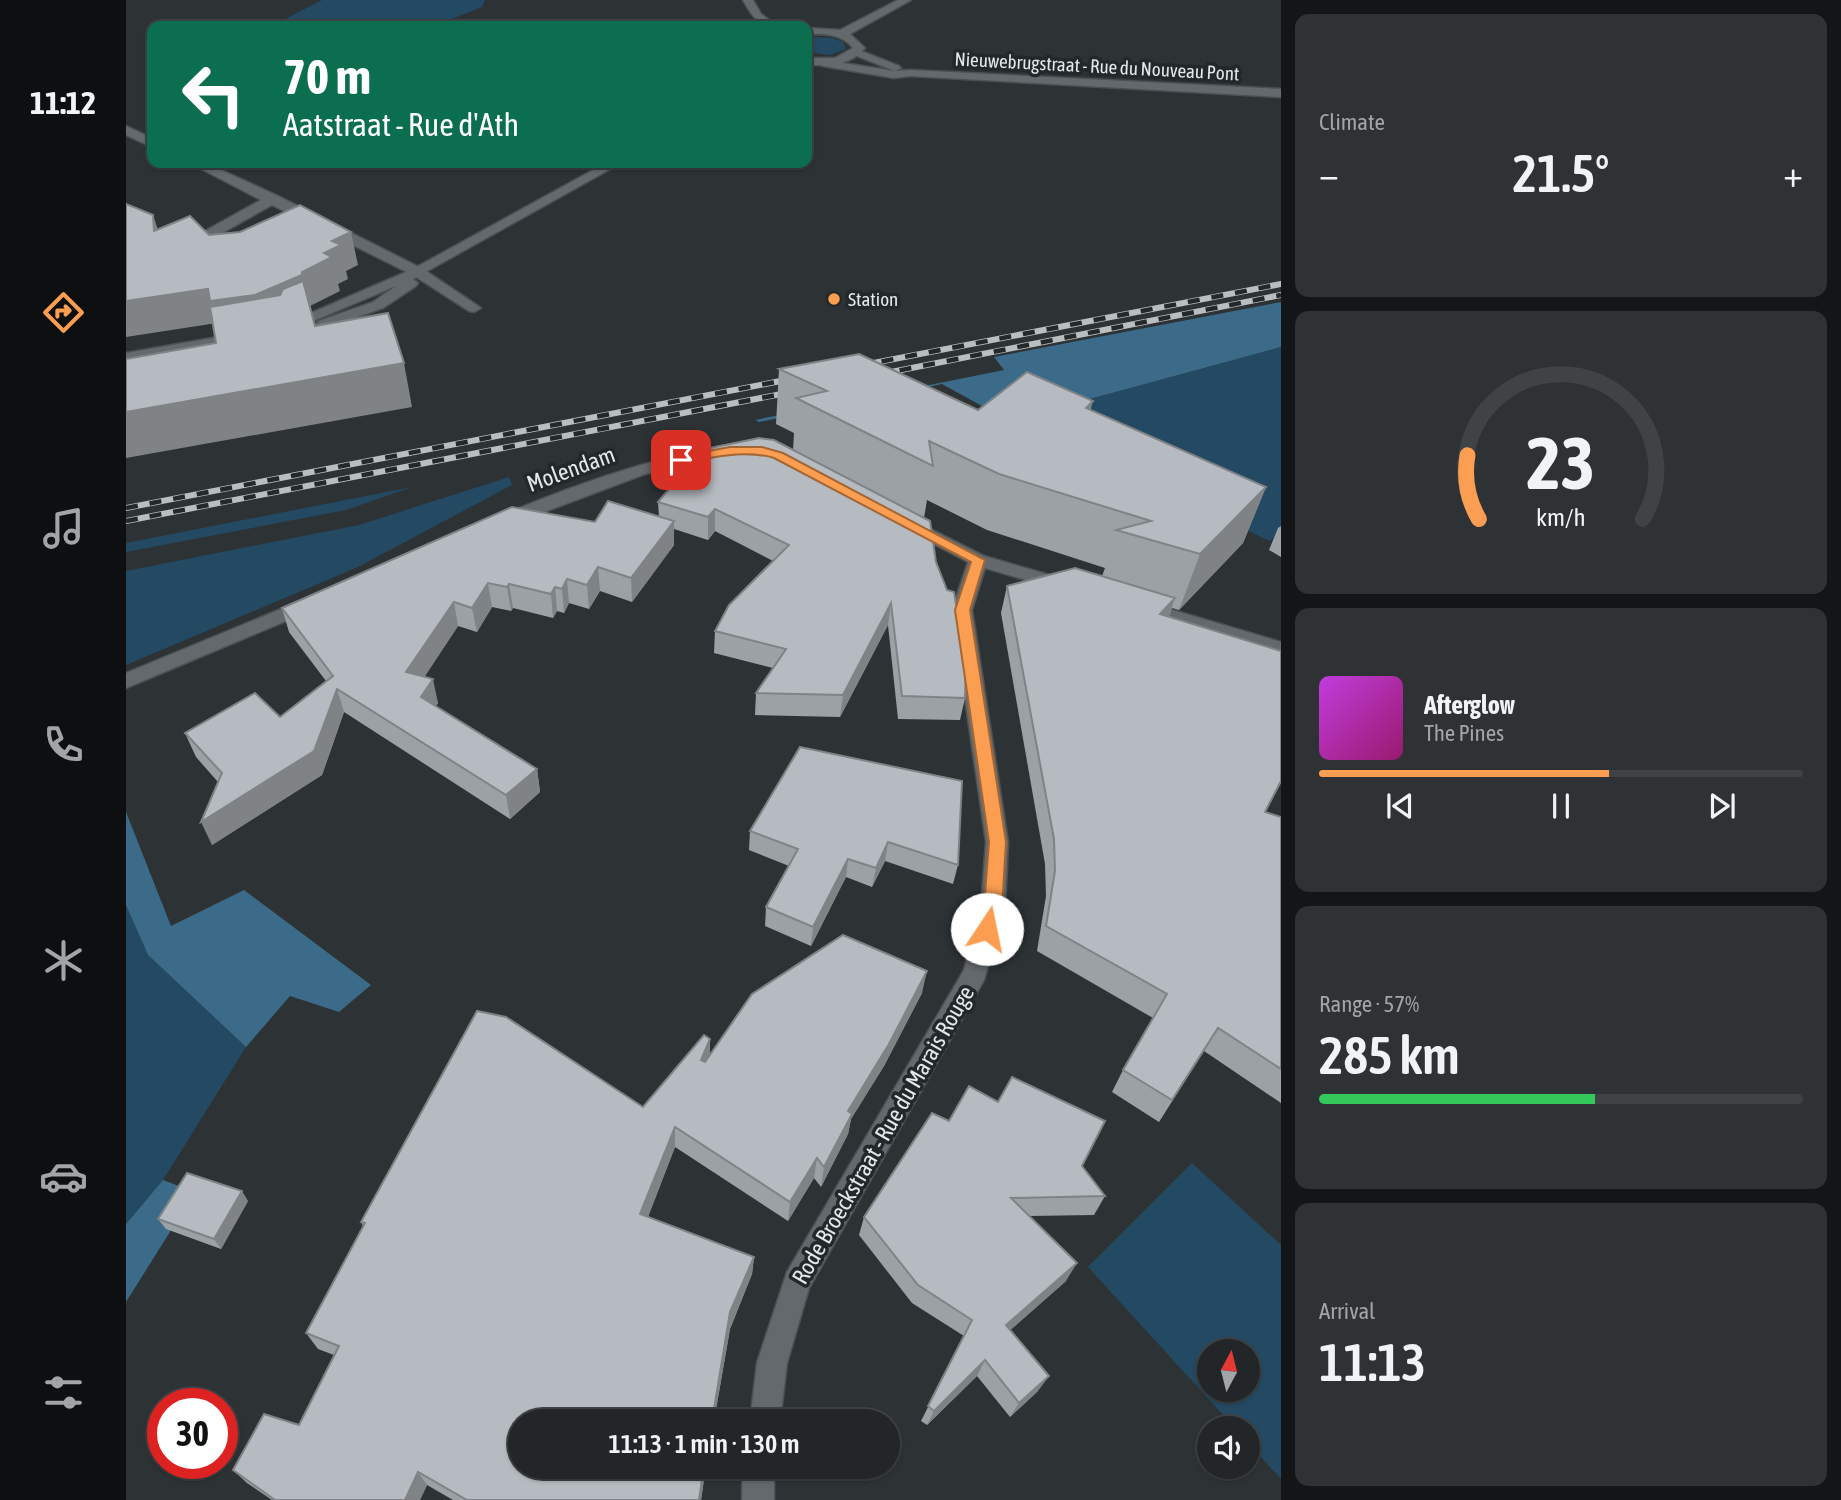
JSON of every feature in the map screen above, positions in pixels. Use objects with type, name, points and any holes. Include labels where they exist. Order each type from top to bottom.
[{"type":"street","points":[[748,0],[759,21]]},
{"type":"street","points":[[841,34],[906,0]]},
{"type":"street","points":[[812,31],[841,34],[851,37],[857,44],[856,52],[850,57],[823,63]]},
{"type":"street","name":"Nieuwebrugstraat - Rue du Nouveau Pont","points":[[856,52],[910,73]]},
{"type":"street","name":"Nieuwebrugstraat - Rue du Nouveau Pont","points":[[812,62],[870,72],[1281,93]]},
{"type":"street","points":[[126,130],[147,140]]},
{"type":"street","points":[[207,168],[418,272],[474,309]]},
{"type":"street","points":[[418,272],[407,288],[378,305],[303,331],[272,332],[418,272],[606,168]]},
{"type":"street","points":[[180,251],[273,199]]},
{"type":"street","points":[[126,358],[259,335]]},
{"type":"street","name":"Molendam","points":[[493,526],[616,477],[699,455],[735,451]]},
{"type":"street","points":[[896,518],[978,560],[1083,590]]},
{"type":"street","name":"Rode Broeckstraat - Rue du Marais Rouge","points":[[766,1409],[772,1363],[797,1282],[975,973],[993,907],[997,842],[962,610],[978,560]]},
{"type":"street","points":[[126,681],[328,595]]},
{"type":"street","points":[[1122,601],[1281,649]]},
{"type":"street","points":[[758,1500],[759,1479]]},
{"type":"shaded area","points":[[322,0],[485,0],[482,7],[447,21],[282,21]]},
{"type":"shaded area","points":[[812,38],[832,38],[843,42],[846,49],[830,55],[812,53]]},
{"type":"shaded area","points":[[1281,302],[1281,347],[1009,421],[942,384],[759,422],[755,420],[1004,370],[994,357]]},
{"type":"shaded area","points":[[1281,347],[1281,530],[1270,541],[1009,421]]},
{"type":"shaded area","points":[[509,477],[512,485],[358,567],[126,665],[126,571],[359,525]]},
{"type":"shaded area","points":[[412,487],[346,510],[126,552],[126,543]]},
{"type":"shaded area","points":[[126,812],[171,926],[244,890],[371,985],[339,1012],[290,996],[246,1047],[148,955],[126,905]]},
{"type":"shaded area","points":[[126,905],[148,955],[246,1047],[163,1180],[126,1224]]},
{"type":"shaded area","points":[[1192,1163],[1281,1245],[1281,1479],[1260,1456],[1260,1416],[1224,1416],[1211,1402],[1260,1402],[1260,1339],[1197,1339],[1197,1386],[1088,1267]]},
{"type":"shaded area","points":[[163,1180],[195,1192],[126,1302],[126,1224]]},
{"type":"building","points":[[126,204],[153,215],[154,231],[190,216],[209,235],[240,232],[300,205],[351,232],[332,241],[341,245],[324,253],[332,257],[302,272],[302,275],[255,295],[210,301],[208,289],[126,301]]},
{"type":"building","points":[[303,281],[315,326],[388,313],[404,363],[126,412],[126,359],[216,343],[210,307],[280,295],[283,289]]},
{"type":"building","points":[[859,354],[978,410],[1027,372],[1093,401],[1086,408],[1266,487],[1200,554],[1116,530],[1151,521],[999,474],[929,441],[933,466],[796,398],[827,391],[779,369]]},
{"type":"building","points":[[759,438],[774,440],[930,521],[936,562],[947,590],[954,592],[966,667],[965,698],[902,696],[891,603],[843,695],[756,693],[786,649],[715,631],[729,605],[789,545],[715,509],[708,517],[658,502],[701,450]]},
{"type":"building","points":[[608,501],[674,521],[631,578],[598,567],[587,585],[567,579],[562,589],[555,587],[551,594],[509,584],[507,587],[488,583],[472,608],[454,602],[406,672],[433,679],[421,697],[537,769],[506,795],[337,689],[314,751],[201,822],[222,773],[185,733],[255,693],[280,717],[333,676],[282,608],[512,507],[595,522]]},
{"type":"building","points":[[1075,568],[1175,598],[1160,614],[1281,651],[1281,781],[1265,812],[1281,817],[1281,1069],[1218,1028],[1172,1100],[1123,1070],[1167,994],[1046,926],[1055,871],[1054,839],[1007,586]]},
{"type":"building","points":[[800,747],[962,781],[958,865],[888,842],[876,868],[848,859],[813,927],[766,907],[798,849],[750,831]]},
{"type":"building","points":[[843,935],[927,971],[889,1044],[848,1111],[852,1114],[824,1167],[817,1158],[790,1202],[675,1127],[640,1214],[754,1257],[730,1312],[714,1409],[508,1409],[508,1479],[702,1479],[699,1500],[467,1500],[418,1472],[405,1500],[275,1500],[238,1474],[238,1461],[264,1414],[299,1425],[339,1346],[306,1333],[365,1223],[361,1222],[477,1011],[506,1017],[643,1107],[704,1035],[710,1039],[701,1060],[705,1062],[752,994]]},
{"type":"building","points":[[1012,1077],[1105,1121],[1082,1166],[1105,1196],[1011,1198],[1077,1263],[1006,1325],[1049,1376],[1019,1403],[985,1360],[934,1411],[928,1406],[972,1320],[918,1285],[864,1217],[932,1113],[949,1121],[969,1086],[998,1102]]},
{"type":"building","points":[[187,1173],[242,1191],[214,1239],[158,1219]]},
{"type":"railway","points":[[858,366],[1281,284]]},
{"type":"railway","points":[[876,375],[1281,295]]},
{"type":"railway","points":[[126,508],[796,378]]},
{"type":"railway","points":[[126,521],[797,391]]},
{"type":"place","name":"Station","points":[[834,299]]},
{"type":"route","points":[[681,460],[730,451],[762,451],[779,456],[978,560],[962,610],[997,842],[993,907],[987,929]]}]
